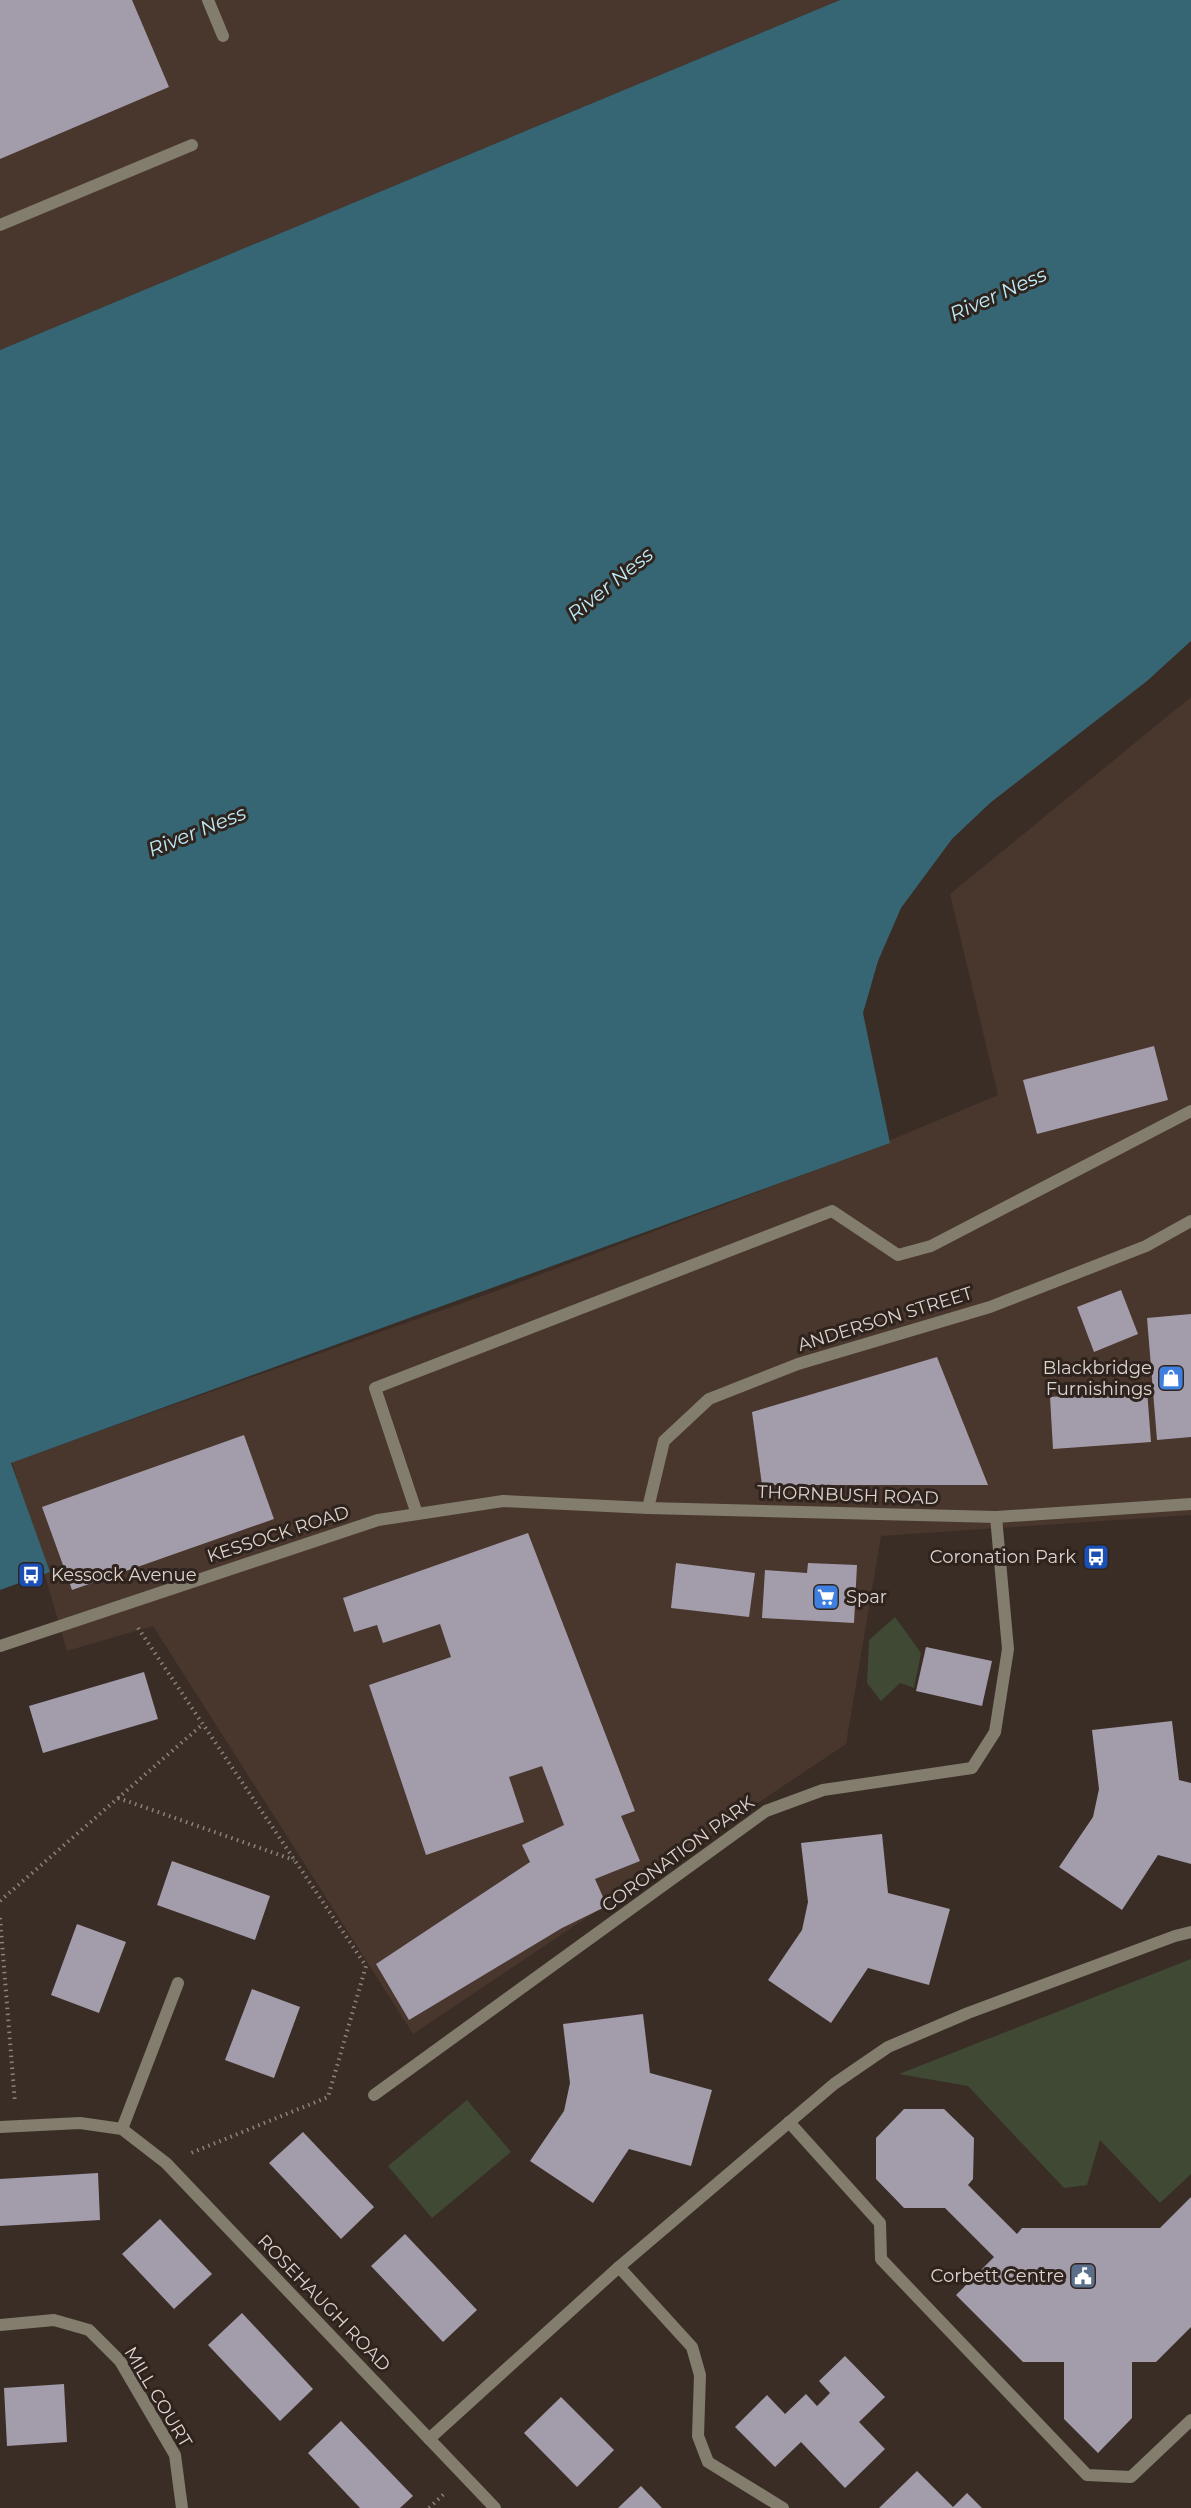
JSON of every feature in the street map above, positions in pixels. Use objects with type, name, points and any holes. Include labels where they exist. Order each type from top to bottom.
[{"type":"street","points":[[208,0],[223,36]]},
{"type":"street","points":[[0,225],[192,145]]},
{"type":"street","points":[[417,1514],[375,1388],[832,1211],[898,1255],[931,1246],[1191,1110]]},
{"type":"street","name":"ANDERSON STREET","points":[[648,1508],[664,1441],[709,1399],[798,1364],[990,1307],[1146,1245],[1191,1221]]},
{"type":"street","name":"KESSOCK ROAD","points":[[0,1646],[378,1520],[503,1501]]},
{"type":"street","name":"THORNBUSH ROAD","points":[[503,1501],[648,1508],[996,1517],[1191,1504]]},
{"type":"street","name":"CORONATION PARK","points":[[374,2095],[766,1811],[823,1790],[972,1768],[995,1732],[1008,1649],[996,1517]]},
{"type":"street","points":[[429,2439],[620,2266],[834,2084],[888,2047],[968,2013],[1191,1932]]},
{"type":"street","points":[[122,2129],[178,1983]]},
{"type":"street","points":[[789,2122],[880,2223],[880,2259],[1087,2475],[1131,2477],[1191,2420]]},
{"type":"street","name":"ROSEHAUGH ROAD","points":[[0,2127],[80,2123],[122,2129],[166,2163],[495,2508]]},
{"type":"street","points":[[620,2266],[692,2347],[700,2375],[698,2436],[708,2462],[783,2508]]},
{"type":"street","name":"MILL COURT","points":[[0,2325],[54,2320],[89,2330],[120,2361],[175,2455],[182,2508]]},
{"type":"path","points":[[122,1605],[366,1965],[328,2097],[166,2163]]},
{"type":"path","points":[[0,1901],[203,1724]]},
{"type":"path","points":[[118,1798],[295,1860]]},
{"type":"path","points":[[0,1918],[17,2126]]},
{"type":"shaded area","points":[[0,0],[840,0],[0,350]]},
{"type":"shaded area","points":[[1191,697],[1191,1515],[881,1536],[846,1744],[413,2034],[153,1626],[67,1651],[12,1462],[499,1290],[860,1153],[998,1095],[950,894]]},
{"type":"green space","points":[[895,1617],[921,1653],[914,1688],[900,1683],[881,1701],[867,1683],[869,1640]]},
{"type":"green space","points":[[1191,1959],[1191,2174],[1160,2203],[1100,2140],[1087,2185],[1064,2188],[968,2086],[899,2074]]},
{"type":"green space","points":[[467,2100],[511,2152],[432,2218],[388,2166]]},
{"type":"water","name":"River Ness","points":[[840,0],[1191,0],[1191,641],[1147,681],[990,803],[952,839],[901,908],[878,961],[863,1013],[890,1143],[11,1463],[50,1572],[0,1590],[0,350]]},
{"type":"building","points":[[0,0],[132,0],[169,87],[0,159]]},
{"type":"building","points":[[1154,1046],[1168,1100],[1037,1134],[1023,1080]]},
{"type":"building","points":[[1121,1290],[1138,1334],[1094,1352],[1077,1307]]},
{"type":"building","name":"Blackbridge Furnishings","points":[[1191,1314],[1191,1437],[1157,1440],[1147,1318]]},
{"type":"building","points":[[937,1357],[988,1485],[762,1485],[752,1412]]},
{"type":"building","points":[[1147,1390],[1151,1442],[1053,1449],[1050,1397]]},
{"type":"building","points":[[244,1435],[274,1519],[72,1590],[42,1507]]},
{"type":"building","points":[[528,1533],[635,1811],[621,1816],[640,1861],[595,1879],[607,1906],[562,1928],[409,2020],[376,1964],[530,1862],[522,1845],[564,1825],[542,1766],[509,1777],[524,1822],[426,1855],[369,1685],[451,1657],[440,1624],[383,1643],[377,1625],[354,1632],[343,1598]]},
{"type":"building","points":[[676,1563],[755,1573],[749,1617],[671,1608]]},
{"type":"building","points":[[808,1563],[857,1565],[854,1623],[762,1618],[765,1570],[807,1573]]},
{"type":"building","points":[[926,1647],[992,1661],[982,1706],[916,1691]]},
{"type":"building","points":[[144,1672],[158,1719],[43,1753],[29,1706]]},
{"type":"building","points":[[1172,1721],[1179,1780],[1191,1783],[1191,1864],[1158,1855],[1122,1910],[1059,1867],[1093,1817],[1099,1789],[1092,1730]]},
{"type":"building","points":[[882,1834],[888,1893],[950,1909],[929,1985],[868,1968],[831,2023],[768,1980],[802,1930],[808,1902],[801,1843]]},
{"type":"building","points":[[172,1861],[270,1896],[255,1940],[157,1905]]},
{"type":"building","points":[[77,1924],[126,1942],[99,2013],[51,1995]]},
{"type":"building","points":[[252,1989],[300,2007],[274,2078],[225,2060]]},
{"type":"building","points":[[643,2014],[650,2073],[712,2090],[691,2166],[629,2149],[593,2203],[530,2161],[564,2111],[570,2083],[563,2024]]},
{"type":"building","name":"Corbett Centre","points":[[904,2109],[944,2109],[974,2138],[973,2179],[968,2185],[1017,2234],[1022,2228],[1160,2228],[1191,2197],[1191,2327],[1156,2362],[1132,2362],[1132,2418],[1098,2453],[1064,2419],[1064,2362],[1023,2362],[956,2295],[994,2257],[945,2208],[904,2208],[876,2179],[876,2138]]},
{"type":"building","points":[[303,2132],[374,2207],[341,2239],[269,2163]]},
{"type":"building","points":[[98,2173],[100,2220],[0,2226],[0,2179]]},
{"type":"building","points":[[160,2219],[212,2274],[174,2309],[122,2254]]},
{"type":"building","points":[[405,2234],[477,2310],[443,2342],[371,2266]]},
{"type":"building","points":[[242,2313],[313,2389],[280,2421],[208,2345]]},
{"type":"building","points":[[845,2356],[885,2397],[859,2422],[885,2449],[845,2488],[801,2442],[775,2467],[735,2427],[767,2395],[785,2414],[806,2394],[817,2406],[830,2393],[819,2381]]},
{"type":"building","points":[[64,2384],[67,2442],[7,2446],[4,2388]]},
{"type":"building","points":[[561,2397],[614,2450],[577,2487],[524,2433]]},
{"type":"building","points":[[341,2421],[413,2496],[400,2508],[360,2508],[308,2453]]},
{"type":"building","points":[[917,2471],[953,2507],[967,2493],[982,2508],[879,2508]]},
{"type":"building","points":[[641,2486],[662,2508],[618,2508]]},
{"type":"place","name":"Blackbridge Furnishings","points":[[1171,1378]]},
{"type":"place","name":"Coronation Park","points":[[1096,1557]]},
{"type":"place","name":"Kessock Avenue","points":[[31,1575]]},
{"type":"place","name":"Spar","points":[[826,1597]]},
{"type":"place","name":"Corbett Centre","points":[[1083,2276]]}]
